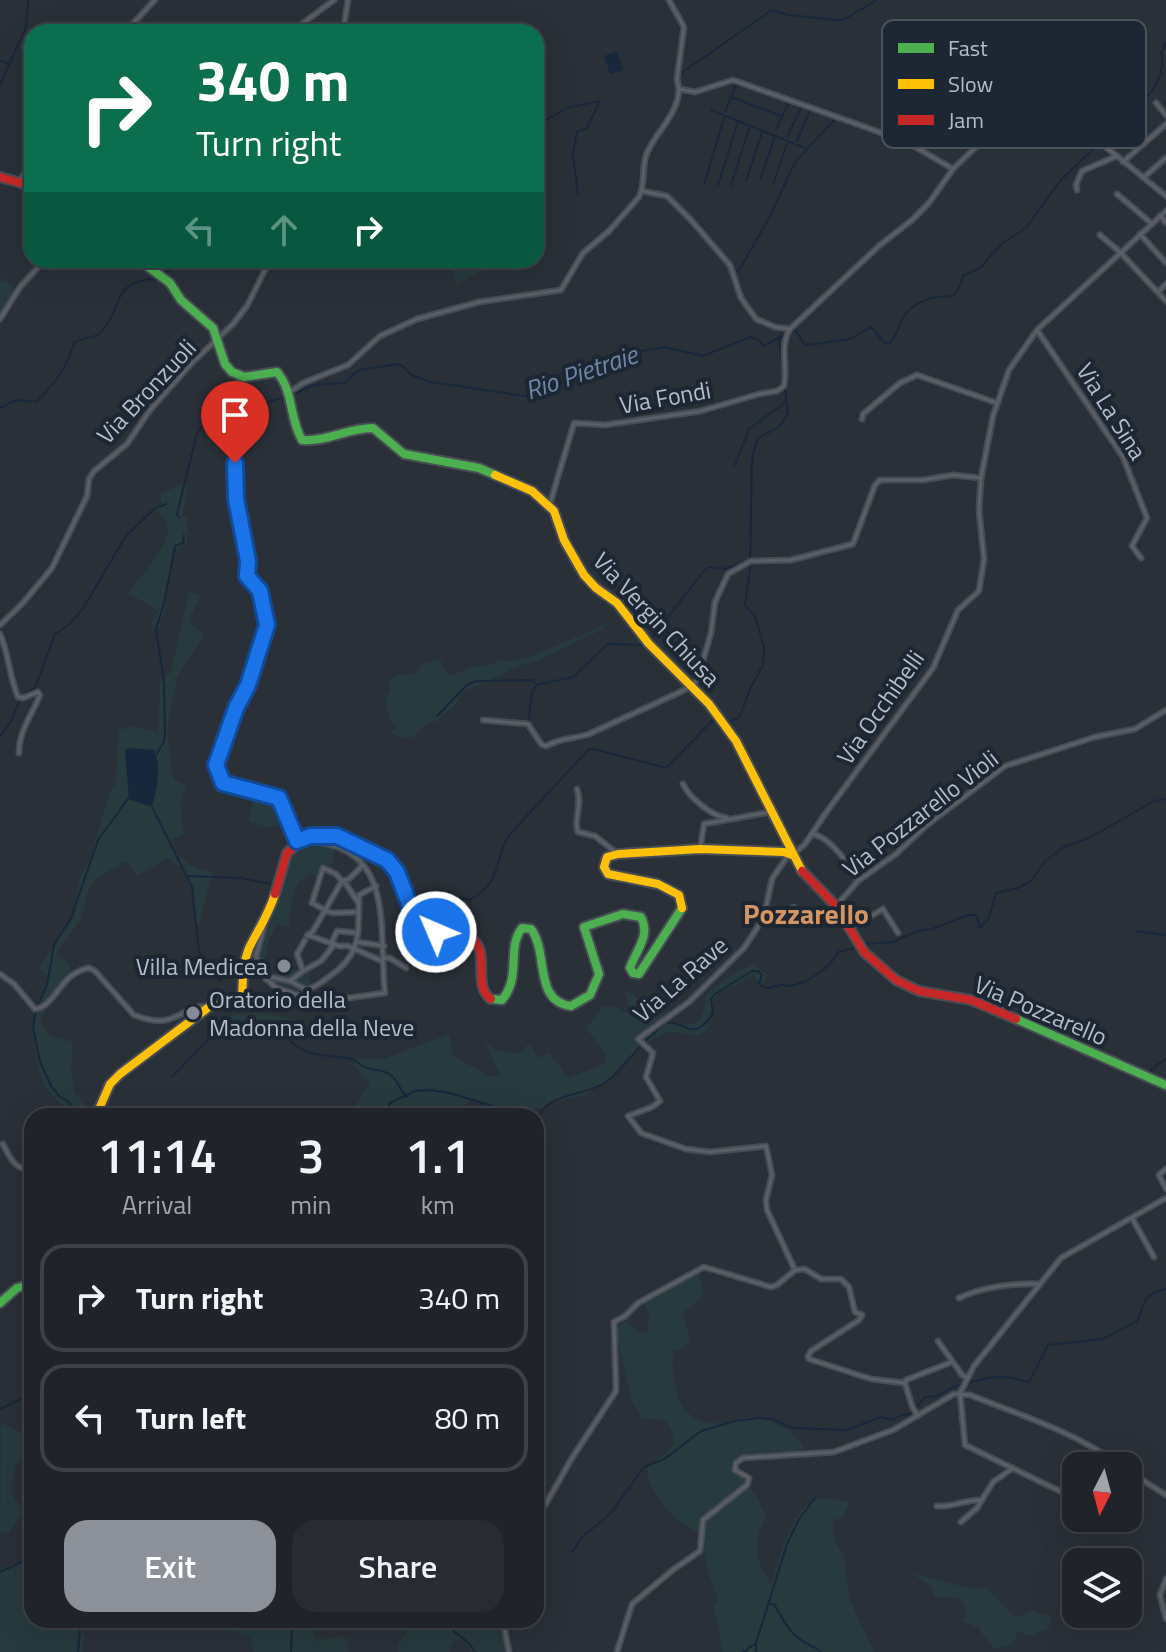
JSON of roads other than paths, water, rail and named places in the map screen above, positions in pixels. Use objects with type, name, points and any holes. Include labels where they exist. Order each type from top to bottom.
[{"type":"street","points":[[132,24],[155,0]]},
{"type":"street","points":[[302,24],[334,0]]},
{"type":"street","points":[[344,24],[348,0]]},
{"type":"street","points":[[238,376],[252,377],[269,371],[277,372],[290,392],[303,383],[348,365],[380,336],[417,319],[479,302],[561,290],[583,253],[609,231],[642,191],[645,157],[674,111],[684,27],[669,0]]},
{"type":"street","points":[[679,89],[695,92],[733,80],[882,133]]},
{"type":"street","points":[[1156,103],[1166,115]]},
{"type":"street","points":[[1146,142],[1166,124]]},
{"type":"street","points":[[917,148],[953,169]]},
{"type":"street","points":[[642,191],[667,196],[691,220],[730,265],[741,298],[756,319],[790,329],[880,245],[912,220],[929,203],[953,169],[976,148]]},
{"type":"street","points":[[1108,148],[1166,196]]},
{"type":"street","points":[[1123,162],[1139,148]]},
{"type":"street","points":[[1077,190],[1082,171],[1117,156]]},
{"type":"street","points":[[1143,178],[1166,158]]},
{"type":"street","points":[[19,183],[24,172]]},
{"type":"street","points":[[0,177],[24,184]]},
{"type":"street","points":[[1117,194],[1152,224]]},
{"type":"street","name":"Via Occhibelli","points":[[790,855],[801,850],[928,676],[960,607],[979,591],[984,559],[979,510],[981,478],[997,403],[1009,370],[1037,330],[1166,211]]},
{"type":"street","points":[[1160,216],[1166,223]]},
{"type":"street","points":[[1140,234],[1166,263]]},
{"type":"street","points":[[1100,235],[1166,301]]},
{"type":"street","points":[[0,319],[20,287],[38,268]]},
{"type":"street","points":[[150,268],[170,283],[181,300],[213,328],[225,364],[238,376],[243,398],[235,442],[236,499],[248,561],[247,576],[260,591],[267,625],[248,685],[236,708],[216,765],[223,783],[279,798],[297,841]]},
{"type":"street","name":"Via Bronzuoli","points":[[0,625],[52,568],[87,496],[89,479],[94,471],[127,444],[150,410],[193,362],[218,341],[247,306],[266,268]]},
{"type":"street","points":[[1158,292],[1166,284]]},
{"type":"street","name":"Via Fondi","points":[[549,507],[574,423],[605,425],[701,411],[777,391],[784,386],[787,367],[783,344],[790,329]]},
{"type":"street","name":"Via La Sina","points":[[1037,330],[1104,425],[1130,471],[1147,518],[1132,546],[1141,558]]},
{"type":"street","points":[[862,419],[863,414],[900,383],[917,375],[997,403]]},
{"type":"street","name":"Via Vergin Chiusa","points":[[290,392],[294,419],[302,440],[336,437],[373,428],[404,454],[479,468],[532,491],[549,507],[560,523],[567,545],[590,582],[617,603],[649,644],[692,686],[736,741],[790,855],[807,878],[836,906]]},
{"type":"street","points":[[483,720],[531,726],[541,744],[546,746],[557,740],[589,734],[692,686],[698,678],[711,633],[715,602],[727,576],[734,570],[751,561],[791,560],[853,544],[875,485],[880,480],[923,480],[953,475],[981,478]]},
{"type":"street","points":[[0,634],[18,697],[38,692],[40,695],[24,726],[19,753]]},
{"type":"street","name":"Via Pozzarello Violi","points":[[836,906],[858,881],[1005,766],[1095,737],[1135,729],[1166,710]]},
{"type":"street","points":[[683,784],[686,791],[712,813],[731,819]]},
{"type":"street","points":[[577,789],[580,798],[576,822],[578,832],[595,836],[618,854]]},
{"type":"street","points":[[700,849],[704,824],[770,812]]},
{"type":"street","points":[[813,834],[823,837],[853,870],[858,881]]},
{"type":"street","points":[[310,836],[316,842],[349,850],[363,865],[376,886],[384,946],[385,993],[319,1002],[277,988],[263,975],[256,956],[287,853],[297,841],[310,836],[343,838],[391,864],[420,927],[436,932],[463,933],[474,939],[480,951],[482,988],[489,999],[502,1000],[510,993],[514,982],[517,931],[531,929],[539,938],[546,985],[553,999],[565,1006],[583,1001],[597,978],[595,955],[582,932],[585,925],[617,913],[637,916],[642,922],[644,935],[630,964],[631,972],[637,975],[643,971],[682,908],[679,895],[667,887],[608,874],[604,867],[607,857],[700,849],[790,855]]},
{"type":"street","name":"Via La Rave","points":[[790,855],[772,879],[764,917],[744,948],[689,1002],[652,1027],[639,1042],[653,1053],[646,1077],[660,1101],[629,1115],[644,1135],[694,1150],[710,1152],[766,1146],[772,1175],[766,1200],[767,1210],[795,1270]]},
{"type":"street","points":[[303,971],[297,954],[343,881],[363,865]]},
{"type":"street","points":[[359,904],[343,881],[323,868],[312,903],[325,911],[360,914]]},
{"type":"street","points":[[263,975],[290,981],[307,990],[343,967],[357,942],[361,892],[376,886]]},
{"type":"street","name":"Via Pozzarello","points":[[836,906],[861,946],[907,987],[971,1000],[1166,1085]]},
{"type":"street","points":[[764,917],[785,913],[796,907],[805,916]]},
{"type":"street","points":[[850,928],[883,909],[898,933]]},
{"type":"street","points":[[0,974],[14,984],[35,1009],[45,1006],[68,977],[89,968],[134,1015],[169,1020],[201,1006],[242,1001],[243,972],[248,951],[264,923]]},
{"type":"street","points":[[290,981],[321,961],[333,945],[337,931],[358,933]]},
{"type":"street","points":[[307,937],[355,949],[383,960],[390,958],[406,968]]},
{"type":"street","points":[[357,942],[384,946]]},
{"type":"street","points":[[98,1108],[110,1084],[120,1074],[212,1006]]},
{"type":"street","points":[[3,1144],[13,1164],[24,1169]]},
{"type":"street","points":[[1166,1169],[1159,1175],[1166,1189]]},
{"type":"street","points":[[1062,1492],[965,1445],[960,1393],[974,1366],[1068,1253],[1166,1198]]},
{"type":"street","points":[[1132,1217],[1154,1257]]},
{"type":"street","points":[[544,1507],[579,1446],[616,1391],[614,1322],[638,1303],[704,1267],[771,1287],[795,1270],[805,1269],[821,1279],[841,1279],[849,1287],[855,1312],[862,1315],[811,1351],[809,1359],[871,1379],[905,1383]]},
{"type":"street","points":[[959,1298],[969,1293],[1024,1283],[1040,1284]]},
{"type":"street","points":[[0,1303],[17,1288],[24,1286]]},
{"type":"street","points":[[938,1341],[967,1383]]},
{"type":"street","points":[[905,1383],[952,1362]]},
{"type":"street","points":[[905,1383],[918,1416]]},
{"type":"street","points":[[617,1652],[632,1604],[700,1551],[703,1520],[747,1485],[749,1478],[735,1470],[736,1463],[743,1458],[834,1452],[911,1421],[960,1393],[1103,1452]]},
{"type":"street","points":[[961,1522],[982,1500],[993,1482],[1013,1468]]},
{"type":"street","points":[[1142,1480],[1166,1495]]},
{"type":"street","points":[[937,1506],[969,1499],[982,1500]]},
{"type":"street","points":[[1166,1579],[1160,1595],[1166,1619]]},
{"type":"street","points":[[504,1628],[509,1652]]},
{"type":"water","points":[[617,51],[623,70],[610,74],[604,56]]},
{"type":"water","points":[[125,750],[154,750],[157,783],[153,804],[148,806],[129,799]]},
{"type":"waterway","points":[[26,24],[28,0]]},
{"type":"waterway","points":[[680,74],[772,10],[788,15],[843,20],[877,0]]},
{"type":"waterway","points":[[0,85],[24,31]]},
{"type":"waterway","points":[[1146,97],[1161,72],[1161,52],[1166,43]]},
{"type":"waterway","points":[[0,60],[8,64]]},
{"type":"waterway","points":[[725,112],[736,85]]},
{"type":"waterway","points":[[731,97],[781,116]]},
{"type":"waterway","points":[[544,121],[567,108],[599,101]]},
{"type":"waterway","points":[[578,194],[573,154],[577,132],[587,128],[600,101]]},
{"type":"waterway","points":[[776,129],[789,102]]},
{"type":"waterway","points":[[787,137],[802,106]]},
{"type":"waterway","points":[[711,110],[805,148]]},
{"type":"waterway","points":[[797,141],[810,110]]},
{"type":"waterway","points":[[704,185],[724,118]]},
{"type":"waterway","points":[[735,272],[741,267],[770,216],[795,162],[836,118]]},
{"type":"waterway","points":[[718,185],[738,122]]},
{"type":"waterway","points":[[731,185],[750,126]]},
{"type":"waterway","points":[[746,181],[762,132]]},
{"type":"waterway","points":[[760,180],[775,136]]},
{"type":"waterway","points":[[773,184],[787,144]]},
{"type":"waterway","name":"Rio Pietraie","points":[[179,518],[177,514],[197,433],[205,423],[311,386],[344,383],[359,370],[398,364],[411,375],[431,382],[525,396],[533,394],[551,378],[610,356],[665,347],[703,356],[750,337],[764,346],[795,329],[804,344],[809,345],[850,339],[871,327],[889,344],[905,315],[915,305],[953,296],[963,276],[980,268],[1001,244],[1026,228],[1060,181],[1094,148]]},
{"type":"waterway","points":[[164,274],[173,268]]},
{"type":"waterway","points":[[0,408],[16,400],[36,402],[59,375],[74,343],[102,331],[125,289],[143,280],[159,278]]},
{"type":"waterway","points":[[424,925],[462,898],[470,900],[489,884],[511,833],[588,750],[666,768],[715,718],[722,727],[740,716],[763,665],[764,647],[755,616],[745,605],[750,569],[752,459],[757,439],[780,426],[788,413],[779,342],[781,336]]},
{"type":"waterway","points":[[735,465],[749,429],[787,401]]},
{"type":"waterway","points":[[0,736],[10,723],[22,696],[35,688],[55,634],[71,623],[84,607],[125,537],[154,509],[166,504]]},
{"type":"waterway","name":"Rio Pietraie","points":[[157,754],[165,734],[164,682],[156,629],[175,546],[183,543],[184,535]]},
{"type":"waterway","points":[[437,716],[468,684],[477,681],[533,680],[537,685],[573,677],[608,644],[646,645],[704,571],[709,567],[725,569],[749,561]]},
{"type":"waterway","points":[[529,723],[531,696],[536,686]]},
{"type":"waterway","points":[[71,1108],[69,1102],[51,1086],[40,1062],[33,1027],[37,1007],[47,985],[54,945],[71,918],[98,840],[130,796]]},
{"type":"waterway","points":[[863,944],[893,942],[968,915],[976,915],[980,928],[989,918],[996,893],[1018,888],[1031,881],[1046,860],[1064,847],[1089,838],[1154,801],[1166,799]]},
{"type":"waterway","points":[[150,803],[192,887],[199,952],[221,980]]},
{"type":"waterway","points":[[189,876],[241,878],[270,884]]},
{"type":"waterway","points":[[1136,931],[1166,935]]},
{"type":"waterway","points":[[544,1108],[554,1101],[605,1083],[662,1025],[673,1023],[689,1029],[700,1028],[713,1013],[711,999],[715,994],[752,971],[762,975],[759,983],[765,988],[796,985],[824,969],[838,952],[858,947]]},
{"type":"waterway","points":[[172,1077],[208,1040],[228,1027],[288,1038],[306,1051],[356,1061],[366,1068],[391,1075],[407,1097]]},
{"type":"waterway","points":[[1147,1073],[1166,1058]]},
{"type":"waterway","points":[[388,1108],[390,1103],[415,1091],[429,1090],[499,1108]]},
{"type":"waterway","points":[[573,1551],[581,1538],[610,1514],[644,1467],[666,1458],[701,1431],[759,1418],[772,1419],[792,1428],[847,1430],[881,1417],[894,1420],[910,1414],[925,1397],[939,1395],[972,1381],[1004,1377],[1029,1382],[1048,1345],[1103,1339],[1137,1321],[1148,1297],[1166,1289]]},
{"type":"waterway","points":[[0,1409],[24,1398]]},
{"type":"waterway","points":[[743,1652],[756,1643],[787,1544],[799,1519],[815,1498]]},
{"type":"waterway","points":[[0,1572],[24,1560]]},
{"type":"waterway","points":[[768,1604],[774,1604],[794,1634],[821,1652]]},
{"type":"waterway","points":[[78,1652],[80,1628]]},
{"type":"waterway","points":[[291,1652],[292,1628]]},
{"type":"waterway","points":[[453,1628],[475,1652]]},
{"type":"waterway","points":[[756,1643],[756,1652]]},
{"type":"place","name":"Villa Medicea","points":[[284,966]]},
{"type":"place","name":"Oratorio della Madonna della Neve","points":[[193,1013]]},
{"type":"district","name":"Pozzarello","points":[[806,913]]}]
